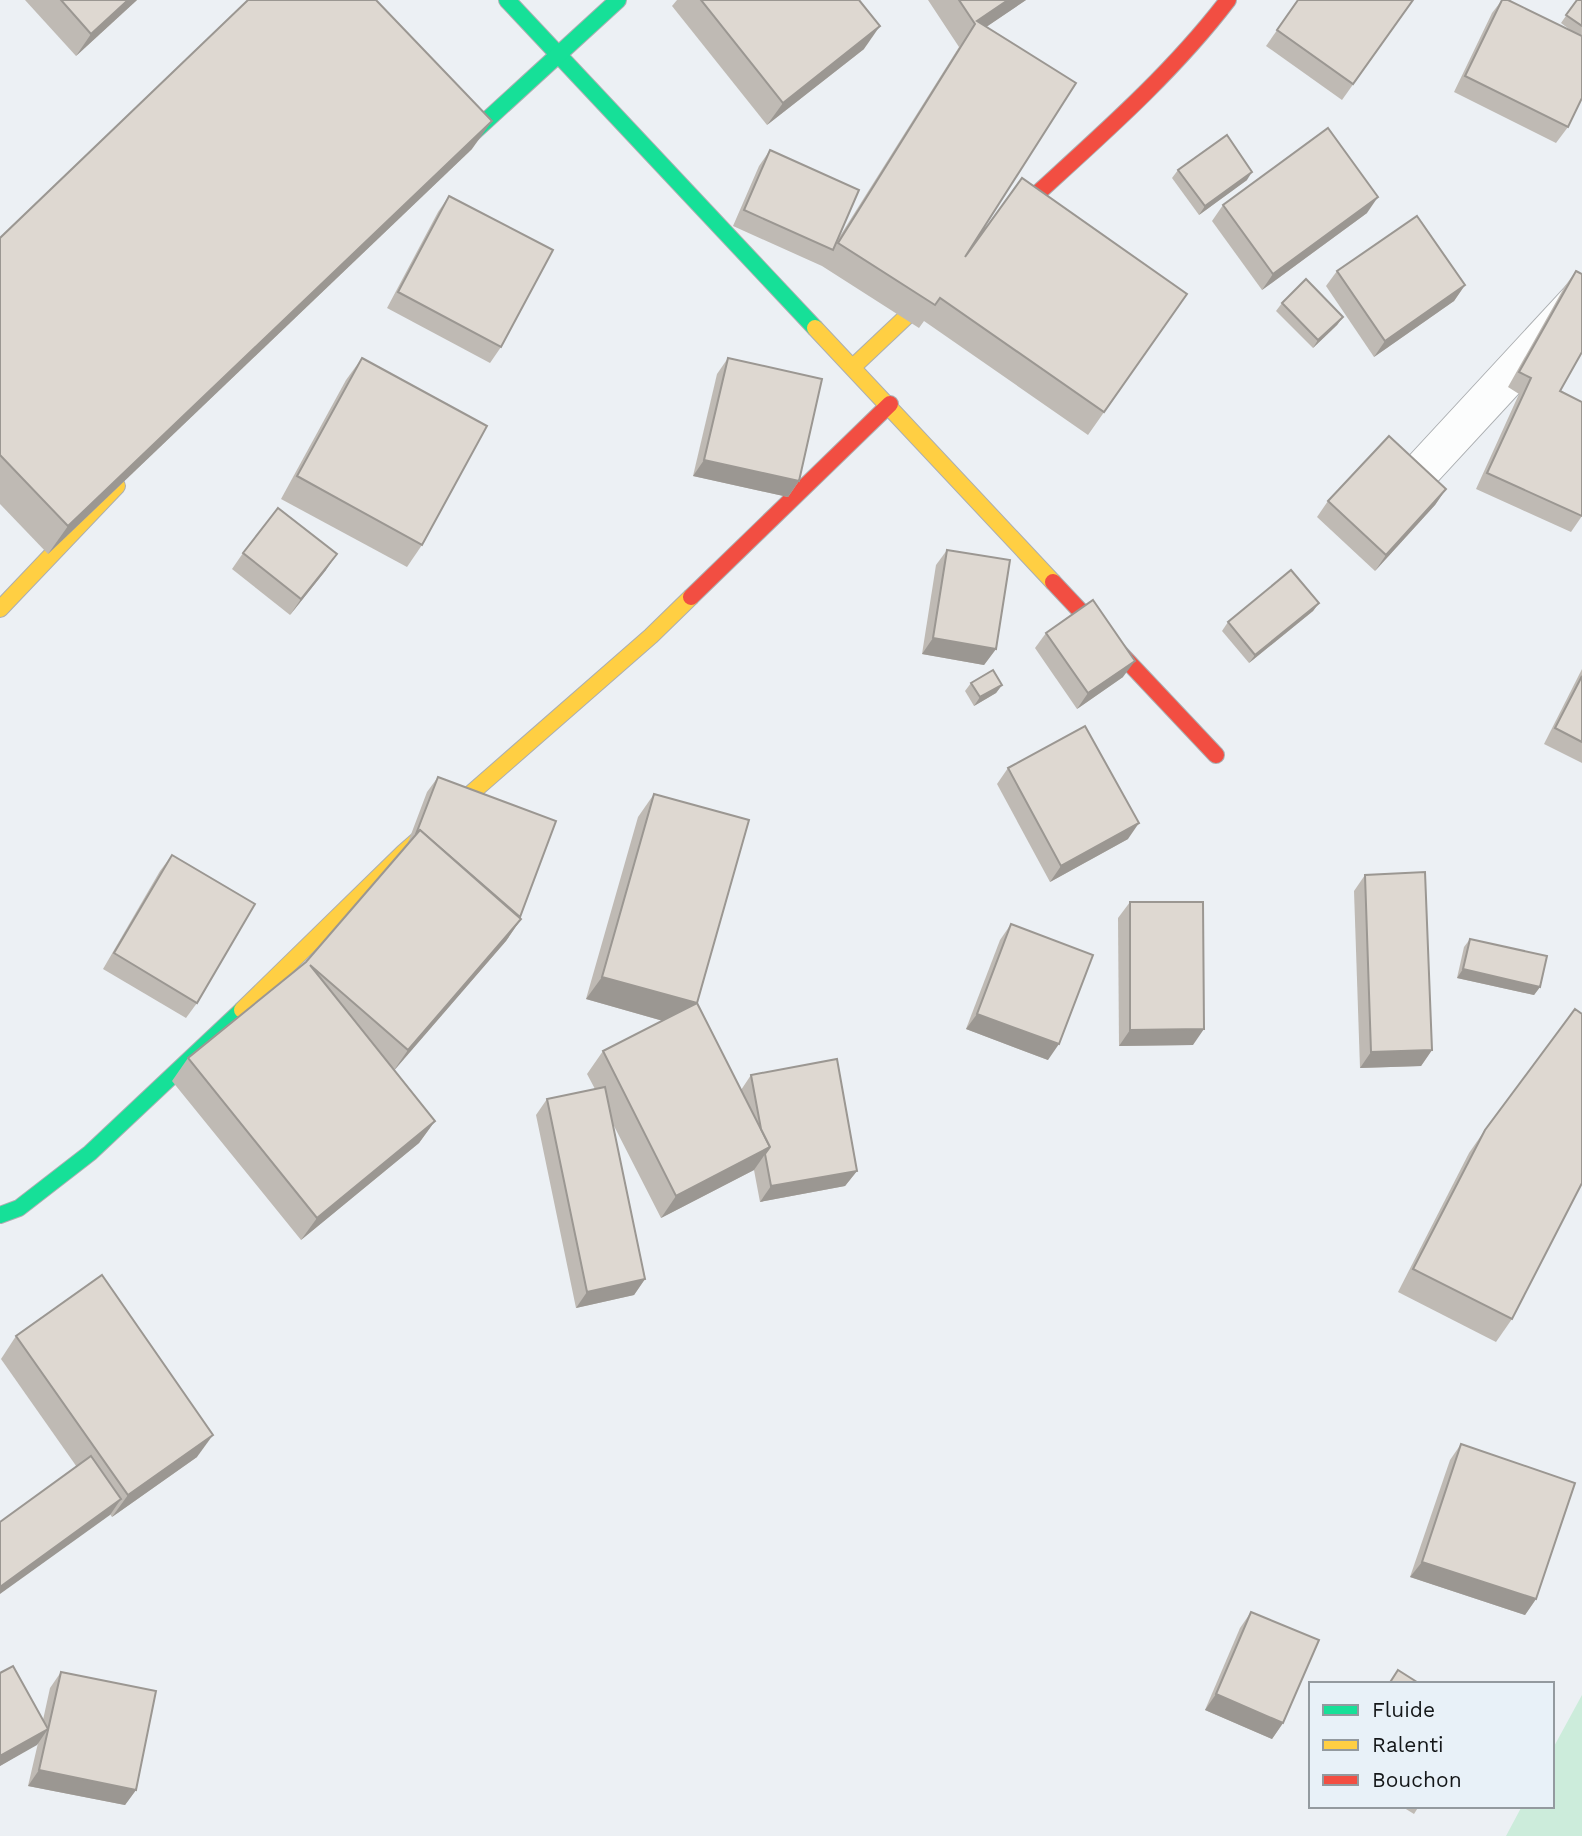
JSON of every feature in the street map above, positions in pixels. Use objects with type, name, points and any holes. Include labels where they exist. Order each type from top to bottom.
[{"type":"street","points":[[507,0],[890,404],[1216,755]]},
{"type":"street","points":[[438,166],[618,0]]},
{"type":"street","points":[[993,235],[1123,113],[1212,21],[1228,0]]},
{"type":"street","points":[[854,366],[953,272]]},
{"type":"street","points":[[1412,481],[1582,298]]},
{"type":"street","points":[[0,1215],[19,1208],[90,1153],[157,1093],[404,852],[651,636],[890,404]]},
{"type":"street","points":[[0,609],[127,477]]},
{"type":"green space","points":[[1582,1695],[1582,1836],[1506,1836],[1521,1808],[1554,1808],[1554,1746]]},
{"type":"building","points":[[61,0],[128,0],[91,34]]},
{"type":"building","points":[[248,0],[376,0],[492,121],[68,526],[0,455],[0,238]]},
{"type":"building","points":[[701,0],[859,0],[880,26],[783,103]]},
{"type":"building","points":[[959,0],[1008,0],[977,21],[1076,83],[965,257],[1022,178],[1187,294],[1104,412],[940,298],[935,305],[838,243],[975,24]]},
{"type":"building","points":[[1298,0],[1413,0],[1353,84],[1277,30]]},
{"type":"building","points":[[1502,0],[1508,0],[1582,36],[1582,98],[1568,127],[1465,76]]},
{"type":"building","points":[[1577,0],[1582,0],[1582,26],[1566,15]]},
{"type":"building","points":[[1328,128],[1378,197],[1273,274],[1223,205]]},
{"type":"building","points":[[1227,135],[1252,172],[1205,206],[1178,170]]},
{"type":"building","points":[[770,150],[859,190],[833,250],[744,210]]},
{"type":"building","points":[[449,196],[553,250],[501,347],[398,292]]},
{"type":"building","points":[[1417,216],[1465,285],[1385,341],[1337,271]]},
{"type":"building","points":[[1576,271],[1582,274],[1582,352],[1560,391],[1582,402],[1582,516],[1487,473],[1531,378],[1519,372]]},
{"type":"building","points":[[1306,279],[1343,317],[1318,340],[1282,303]]},
{"type":"building","points":[[362,358],[487,426],[422,545],[297,476]]},
{"type":"building","points":[[728,358],[822,379],[799,481],[704,460]]},
{"type":"building","points":[[1389,436],[1446,489],[1386,555],[1328,501]]},
{"type":"building","points":[[278,508],[337,554],[301,599],[243,553]]},
{"type":"building","points":[[947,550],[1010,560],[996,649],[933,638]]},
{"type":"building","points":[[1291,570],[1319,603],[1255,655],[1228,622]]},
{"type":"building","points":[[1093,600],[1135,661],[1088,693],[1046,633]]},
{"type":"building","points":[[993,670],[1002,685],[980,697],[971,683]]},
{"type":"building","points":[[1582,676],[1582,742],[1555,728]]},
{"type":"building","points":[[1085,726],[1139,823],[1061,866],[1008,768]]},
{"type":"building","points":[[438,777],[556,821],[520,917],[420,830],[416,834]]},
{"type":"building","points":[[654,794],[749,820],[697,1003],[602,977]]},
{"type":"building","points":[[420,830],[521,919],[408,1050],[310,965],[435,1121],[317,1218],[188,1058],[306,962]]},
{"type":"building","points":[[172,855],[255,904],[197,1003],[114,953]]},
{"type":"building","points":[[1425,872],[1432,1050],[1371,1052],[1365,875]]},
{"type":"building","points":[[1130,902],[1203,902],[1204,1029],[1130,1030]]},
{"type":"building","points":[[1011,924],[1093,955],[1059,1044],[977,1014]]},
{"type":"building","points":[[1470,939],[1547,956],[1540,987],[1463,969]]},
{"type":"building","points":[[697,1003],[770,1147],[676,1196],[603,1051]]},
{"type":"building","points":[[1575,1009],[1582,1014],[1582,1183],[1512,1319],[1413,1269],[1485,1130]]},
{"type":"building","points":[[837,1059],[857,1171],[771,1186],[765,1154],[770,1147],[761,1129],[751,1075]]},
{"type":"building","points":[[605,1087],[645,1279],[587,1292],[547,1099]]},
{"type":"building","points":[[102,1275],[213,1435],[128,1495],[16,1336]]},
{"type":"building","points":[[1461,1444],[1575,1483],[1536,1599],[1422,1562]]},
{"type":"building","points":[[91,1456],[121,1499],[0,1587],[0,1522]]},
{"type":"building","points":[[1251,1612],[1319,1640],[1283,1723],[1216,1694]]},
{"type":"building","points":[[13,1666],[48,1729],[0,1756],[0,1673]]},
{"type":"building","points":[[1398,1670],[1417,1682],[1390,1682]]},
{"type":"building","points":[[61,1672],[156,1691],[136,1790],[39,1770]]},
{"type":"traffic: fast","points":[[507,0],[815,328]]},
{"type":"traffic: fast","points":[[452,152],[618,0]]},
{"type":"traffic: fast","points":[[0,1215],[19,1208],[90,1153],[242,1010]]},
{"type":"traffic: slow","points":[[854,366],[943,282]]},
{"type":"traffic: slow","points":[[815,328],[1053,582]]},
{"type":"traffic: slow","points":[[0,609],[117,486]]},
{"type":"traffic: slow","points":[[242,1010],[404,852],[651,636],[691,597]]},
{"type":"traffic: jam","points":[[1002,226],[1149,89],[1177,61],[1228,0]]},
{"type":"traffic: jam","points":[[691,597],[890,404]]},
{"type":"traffic: jam","points":[[1053,582],[1216,755]]}]
